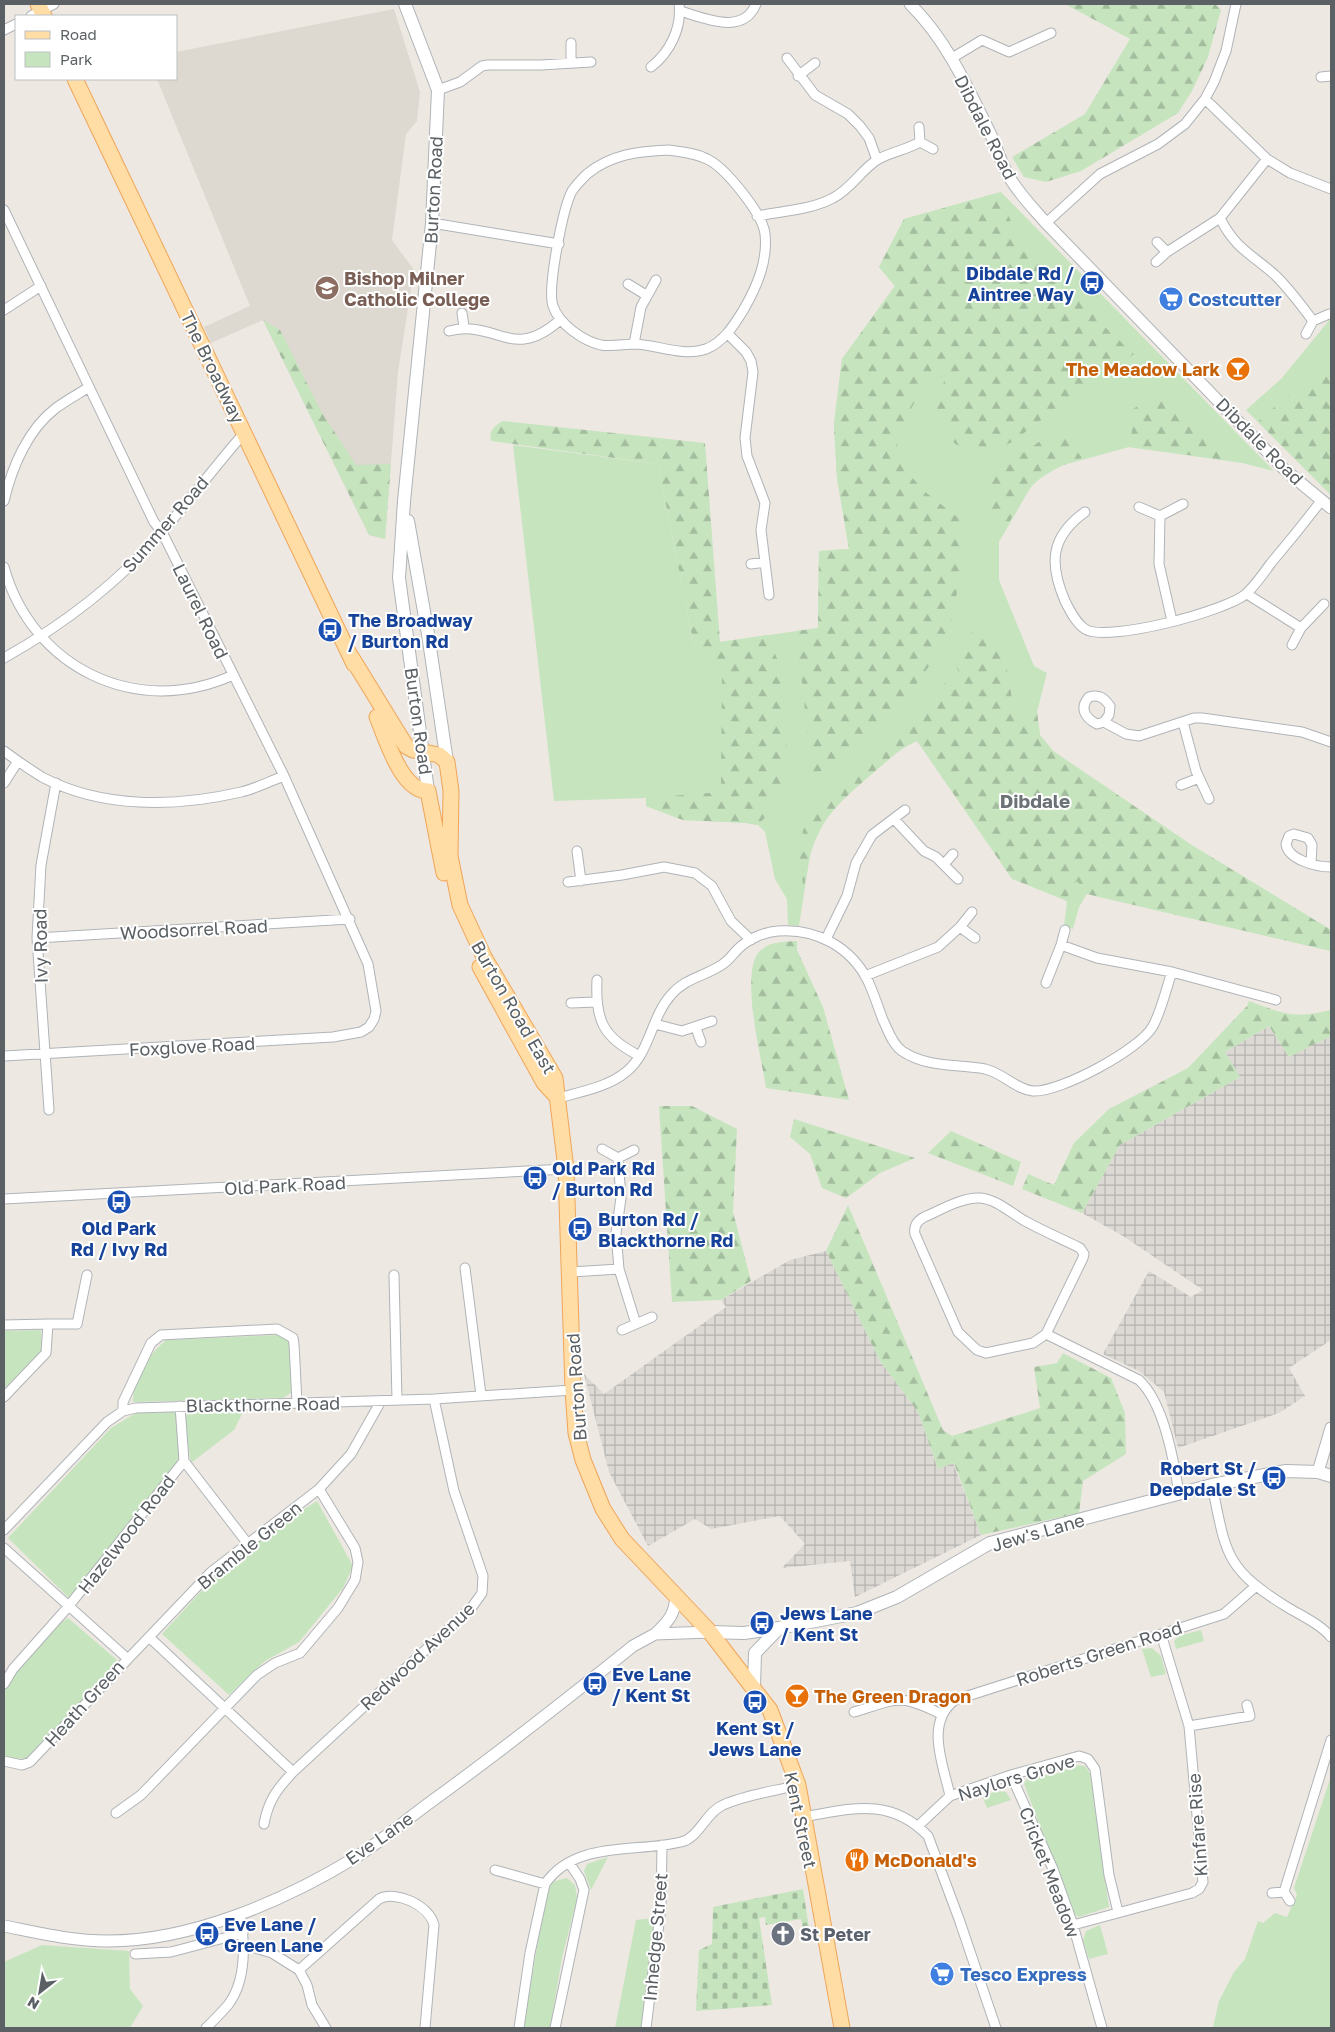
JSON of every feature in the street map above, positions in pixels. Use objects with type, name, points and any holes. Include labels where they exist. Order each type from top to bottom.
[{"type":"main road","name":"Burton Road","points":[[405,4],[438,90],[432,223],[404,501],[400,578],[428,791]]},
{"type":"main road","name":"The Broadway","points":[[75,80],[245,432],[350,655],[400,768],[408,782],[416,788],[428,791]]},
{"type":"main road","name":"Burton Road","points":[[404,501],[432,656],[448,769]]},
{"type":"main road","name":"The Broadway","points":[[350,655],[406,746],[440,755],[448,769]]},
{"type":"main road","points":[[419,721],[423,704],[418,662],[432,656]]},
{"type":"main road","points":[[428,791],[448,769]]},
{"type":"main road","name":"Burton Road East","points":[[448,769],[451,791],[450,856],[460,905],[484,957],[555,1078],[558,1098]]},
{"type":"main road","name":"Burton Road East","points":[[428,791],[445,880],[459,923],[488,985],[544,1083],[558,1098]]},
{"type":"main road","name":"Burton Road","points":[[558,1098],[566,1169],[571,1272],[573,1390],[576,1433],[583,1460],[603,1509],[622,1539],[710,1632]]},
{"type":"main road","name":"Jew's Lane","points":[[710,1632],[744,1633],[857,1613],[897,1597],[990,1543],[1212,1485],[1286,1471],[1318,1472],[1331,1476]]},
{"type":"main road","points":[[754,1687],[755,1653],[779,1628]]},
{"type":"main road","name":"Kent Street","points":[[710,1632],[770,1710],[798,1785],[842,2028]]},
{"type":"street","points":[[651,67],[662,59],[672,43],[679,21],[679,8],[731,24],[750,16],[756,4]]},
{"type":"street","name":"Dibdale Road","points":[[910,4],[921,14],[952,58],[974,99],[1008,175],[1046,223],[1284,470],[1326,504]]},
{"type":"street","points":[[1046,223],[1100,174],[1158,144],[1185,124],[1205,99],[1226,51],[1236,4]]},
{"type":"street","points":[[952,58],[982,40],[1009,52],[1051,33]]},
{"type":"street","points":[[570,62],[571,43]]},
{"type":"street","points":[[787,58],[798,76],[815,95],[848,114],[860,126],[869,138],[878,160]]},
{"type":"street","points":[[438,90],[460,82],[482,66],[591,62]]},
{"type":"street","points":[[798,76],[815,63]]},
{"type":"street","points":[[1321,77],[1331,76]]},
{"type":"street","points":[[1205,99],[1266,159],[1290,173],[1331,190]]},
{"type":"street","points":[[919,127],[920,142]]},
{"type":"street","points":[[757,216],[807,207],[833,198],[853,184],[878,160],[920,142]]},
{"type":"street","points":[[920,142],[934,149]]},
{"type":"street","points":[[669,150],[685,152],[709,159],[721,167],[757,216],[765,232],[766,248],[762,269],[754,291],[728,334],[708,348],[690,352],[634,344],[601,345],[560,320],[552,304],[551,292],[559,244],[572,191],[588,173],[608,161],[631,153],[669,150]]},
{"type":"street","points":[[1156,262],[1167,252],[1220,218],[1266,159]]},
{"type":"street","name":"Laurel Road","points":[[4,210],[154,522],[162,532],[284,776],[350,919],[368,964],[376,1011],[374,1019]]},
{"type":"street","points":[[1220,218],[1229,236],[1242,250],[1275,276],[1313,321]]},
{"type":"street","points":[[432,223],[559,244]]},
{"type":"street","points":[[1157,242],[1167,252]]},
{"type":"street","points":[[634,344],[641,307],[656,280]]},
{"type":"street","points":[[628,284],[646,295]]},
{"type":"street","points":[[4,310],[41,286]]},
{"type":"street","points":[[462,313],[464,327]]},
{"type":"street","points":[[1306,334],[1313,321],[1329,314]]},
{"type":"street","points":[[449,331],[464,327],[523,340],[546,332],[560,320]]},
{"type":"street","points":[[728,334],[752,361],[753,372],[745,438],[747,456],[765,503],[760,530],[768,595]]},
{"type":"street","points":[[4,501],[18,461],[37,426],[56,408],[89,387]]},
{"type":"street","name":"Summer Road","points":[[4,658],[40,637],[78,611],[117,577],[162,532],[245,432]]},
{"type":"street","points":[[1160,516],[1183,504]]},
{"type":"street","points":[[1085,512],[1070,523],[1062,533],[1054,562],[1060,588],[1075,619],[1084,629],[1097,634],[1172,621],[1218,609],[1247,594],[1326,504]]},
{"type":"street","points":[[1139,507],[1160,516]]},
{"type":"street","points":[[1160,516],[1159,564],[1172,621]]},
{"type":"street","points":[[750,564],[765,562]]},
{"type":"street","points":[[4,567],[22,613],[40,637],[55,652],[88,673],[115,684],[144,690],[173,692],[202,687],[232,675]]},
{"type":"street","points":[[1247,594],[1301,628]]},
{"type":"street","points":[[1292,645],[1301,628],[1324,604]]},
{"type":"street","points":[[1104,722],[1126,734],[1139,736],[1182,722],[1202,718],[1302,732],[1331,742]]},
{"type":"street","points":[[1182,722],[1199,778],[1209,799]]},
{"type":"street","points":[[4,751],[56,783],[91,794],[153,804],[187,802],[243,792],[284,776]]},
{"type":"street","points":[[4,783],[18,760]]},
{"type":"street","points":[[1181,785],[1199,778]]},
{"type":"street","name":"Ivy Road","points":[[49,1110],[37,938],[41,865],[56,783]]},
{"type":"street","points":[[826,939],[847,896],[856,863],[872,835],[905,810]]},
{"type":"street","points":[[894,819],[924,851],[944,864],[958,879]]},
{"type":"street","points":[[577,851],[581,880]]},
{"type":"street","points":[[944,864],[953,854]]},
{"type":"street","points":[[1311,863],[1331,867]]},
{"type":"street","points":[[568,882],[664,867],[695,873],[712,886],[731,921],[751,940]]},
{"type":"street","points":[[865,976],[938,947],[960,927],[972,912]]},
{"type":"street","name":"Woodsorrel Road","points":[[37,938],[350,919]]},
{"type":"street","points":[[960,927],[975,938]]},
{"type":"street","points":[[1046,983],[1065,930]]},
{"type":"street","points":[[558,1098],[609,1082],[627,1072],[640,1056],[670,995],[680,986],[723,965],[742,945],[778,931],[800,932],[826,939],[844,950],[858,963],[892,1039],[901,1050],[933,1063],[994,1072],[1016,1086],[1034,1091],[1053,1089],[1125,1053],[1137,1043],[1152,1028],[1172,972]]},
{"type":"street","points":[[1061,945],[1096,958],[1172,972],[1276,1000]]},
{"type":"street","points":[[596,980],[598,1012],[608,1034],[627,1049],[640,1056]]},
{"type":"street","points":[[571,1003],[596,1002]]},
{"type":"street","name":"Foxglove Road","points":[[4,1056],[333,1037],[361,1032],[369,1027],[374,1019]]},
{"type":"street","points":[[655,1024],[682,1031],[712,1022]]},
{"type":"street","points":[[696,1028],[701,1042]]},
{"type":"street","points":[[602,1149],[618,1158]]},
{"type":"street","points":[[618,1158],[634,1150]]},
{"type":"street","points":[[618,1158],[621,1198],[616,1233],[619,1269],[636,1324]]},
{"type":"street","name":"Old Park Road","points":[[4,1199],[566,1169]]},
{"type":"street","points":[[982,1198],[1080,1248],[1084,1254],[1083,1258],[1046,1334],[1033,1343],[996,1352],[986,1353],[970,1344],[958,1332],[914,1229],[917,1222],[927,1215],[962,1202],[982,1198]]},
{"type":"street","points":[[465,1268],[481,1395]]},
{"type":"street","points":[[571,1272],[619,1269]]},
{"type":"street","points":[[4,1325],[78,1324],[87,1275]]},
{"type":"street","points":[[394,1275],[397,1400]]},
{"type":"street","points":[[622,1330],[652,1317]]},
{"type":"street","points":[[4,1397],[46,1353],[48,1324]]},
{"type":"street","points":[[4,1530],[107,1422],[122,1411],[123,1402],[150,1343],[161,1335],[278,1329],[286,1332],[293,1338],[294,1344],[297,1403]]},
{"type":"street","points":[[1046,1334],[1138,1380],[1149,1390],[1163,1424],[1179,1494]]},
{"type":"street","name":"Blackthorne Road","points":[[122,1411],[180,1406],[434,1399],[573,1390]]},
{"type":"street","name":"Redwood Avenue","points":[[264,1824],[267,1807],[274,1791],[472,1607],[482,1593],[483,1576],[454,1490],[434,1399]]},
{"type":"street","name":"Bramble Green","points":[[128,1659],[210,1572],[319,1489],[350,1454],[381,1401]]},
{"type":"street","points":[[180,1406],[184,1461],[248,1544]]},
{"type":"street","points":[[1318,1472],[1331,1428]]},
{"type":"street","name":"Hazelwood Road","points":[[68,1607],[184,1461]]},
{"type":"street","points":[[1212,1485],[1224,1545],[1238,1569],[1256,1588],[1319,1626],[1331,1637]]},
{"type":"street","name":"Bramble Green","points":[[116,1813],[141,1795],[257,1675],[276,1663],[300,1653],[338,1608],[355,1580],[358,1562],[355,1548],[319,1489]]},
{"type":"street","name":"Heath Green","points":[[4,1548],[128,1659],[30,1762],[22,1765],[4,1761]]},
{"type":"street","name":"Roberts Green Road","points":[[941,1714],[950,1704],[961,1697],[1224,1614],[1256,1588]]},
{"type":"street","points":[[655,1634],[671,1619],[676,1608],[676,1595]]},
{"type":"street","points":[[4,1684],[13,1669],[68,1607]]},
{"type":"street","name":"Eve Lane","points":[[4,1926],[66,1939],[109,1941],[150,1937],[240,1914],[302,1887],[376,1843],[495,1756],[633,1646],[655,1634],[710,1632]]},
{"type":"street","name":"Kinfare Rise","points":[[1073,1925],[1192,1893],[1199,1889],[1204,1882],[1189,1726],[1161,1634]]},
{"type":"street","points":[[149,1637],[293,1772]]},
{"type":"street","points":[[854,1712],[897,1699],[915,1701],[941,1714],[937,1736],[950,1796]]},
{"type":"street","points":[[1189,1726],[1250,1716],[1247,1705]]},
{"type":"street","points":[[1284,1892],[1331,1740]]},
{"type":"street","name":"Naylors Grove","points":[[918,1826],[950,1796],[1011,1775],[1078,1756],[1088,1759],[1094,1769],[1109,1875],[1118,1912]]},
{"type":"street","name":"Cricket Meadow","points":[[1011,1775],[1053,1869],[1073,1925],[1102,2028]]},
{"type":"street","points":[[519,2028],[530,1953],[545,1884],[552,1874],[570,1864],[606,1850],[683,1842],[722,1805],[798,1785]]},
{"type":"street","points":[[803,1817],[862,1808],[880,1809],[900,1814],[918,1826],[928,1836],[959,1919],[996,2028]]},
{"type":"street","name":"Inhedge Street","points":[[646,2028],[661,1907],[662,1845]]},
{"type":"street","points":[[555,2028],[584,1890],[580,1878],[570,1864]]},
{"type":"street","points":[[495,1870],[545,1884]]},
{"type":"street","points":[[1272,1893],[1284,1892]]},
{"type":"street","points":[[1284,1892],[1290,1901]]},
{"type":"street","points":[[299,1970],[379,1898],[386,1895],[395,1895],[425,1910],[432,1919],[434,1929],[425,2028]]},
{"type":"street","points":[[206,2028],[229,2004],[237,1985],[245,1944],[240,1914]]},
{"type":"street","points":[[135,1954],[171,1952],[243,1933]]},
{"type":"street","points":[[245,1944],[272,1953],[299,1970],[307,1985],[312,2005],[326,2028]]},
{"type":"shaded area","name":"Bishop Milner Catholic College","points":[[394,9],[420,92],[417,121],[406,134],[392,240],[414,270],[398,372],[385,539],[369,535],[263,320],[211,343],[204,327],[250,306],[157,80],[178,80],[178,52]]},
{"type":"shaded area","points":[[1269,1026],[1289,1057],[1331,1036],[1331,1340],[1289,1368],[1305,1396],[1279,1413],[1178,1448],[1164,1392],[1139,1371],[1103,1354],[1149,1271],[1191,1297],[1203,1290],[1123,1236],[1082,1213],[1120,1145],[1240,1077],[1225,1052]]},
{"type":"shaded area","points":[[826,1251],[880,1361],[918,1412],[938,1469],[953,1463],[981,1535],[855,1597],[850,1561],[782,1568],[805,1544],[780,1516],[711,1529],[695,1519],[648,1546],[609,1472],[584,1374],[604,1394],[726,1307],[721,1300],[790,1260]]},
{"type":"green space","points":[[1065,4],[1215,4],[1221,10],[1208,57],[1192,91],[1178,113],[1081,171],[1046,182],[1024,177],[1012,157],[1085,114],[1130,39]]},
{"type":"green space","points":[[1001,192],[1274,471],[1242,463],[1129,447],[1060,466],[1033,483],[999,542],[999,580],[1034,666],[1047,673],[1037,712],[1040,735],[1053,751],[1190,844],[1331,930],[1331,951],[1087,894],[1079,907],[1073,929],[1064,926],[1067,901],[1017,878],[917,741],[905,746],[845,796],[826,818],[811,849],[799,926],[788,925],[787,899],[775,879],[765,832],[758,825],[683,820],[646,806],[646,798],[554,801],[513,445],[658,464],[695,651],[720,642],[818,628],[819,551],[849,549],[837,478],[834,422],[842,359],[895,286],[879,267],[904,219]]},
{"type":"green space","points":[[1001,192],[1013,229],[1057,270],[1107,329],[1134,354],[1112,372],[1078,392],[1012,442],[985,455],[955,444],[936,411],[945,378],[929,373],[898,435],[896,459],[924,491],[960,519],[962,567],[948,638],[895,716],[851,747],[826,771],[812,772],[796,631],[818,628],[819,551],[849,549],[837,478],[834,429],[842,359],[895,286],[879,267],[904,219]]},
{"type":"green space","points":[[1331,318],[1331,495],[1246,410],[1281,379]]},
{"type":"green space","points":[[263,320],[280,330],[322,413],[356,465],[391,464],[385,539],[369,535]]},
{"type":"green space","points":[[1331,369],[1331,495],[1258,422],[1293,393]]},
{"type":"green space","points":[[1154,396],[1175,407],[1194,422],[1211,440],[1225,460],[1129,447],[1134,420],[1133,409]]},
{"type":"green space","points":[[503,421],[705,443],[720,642],[767,635],[778,661],[787,738],[784,779],[771,811],[758,825],[683,820],[646,806],[646,798],[721,792],[722,670],[695,651],[658,464],[491,441],[493,429]]},
{"type":"green space","points":[[1050,434],[1065,435],[1082,458],[1054,469],[1036,482],[1022,499],[1008,525],[990,512],[988,490],[999,470]]},
{"type":"green space","points":[[974,629],[991,633],[1009,675],[1013,710],[1037,712],[1040,735],[1053,751],[1190,844],[1331,930],[1331,951],[1087,894],[1077,881],[1070,889],[1067,901],[1012,879],[917,741],[889,759],[834,810],[817,835],[807,868],[804,889],[799,862],[803,830],[833,788],[868,756],[922,715],[944,683],[952,684],[960,677],[956,664]]},
{"type":"green space","points":[[797,941],[797,950],[823,1007],[849,1100],[766,1088],[751,994],[754,960],[761,950],[769,945],[778,942]]},
{"type":"green space","points":[[1249,1001],[1281,1012],[1298,1015],[1331,1010],[1331,1036],[1289,1057],[1269,1026],[1225,1052],[1240,1077],[1120,1145],[1082,1213],[1022,1189],[1028,1174],[1054,1185],[1074,1143],[1109,1109],[1188,1068],[1247,1006]]},
{"type":"green space","points":[[659,1106],[692,1106],[737,1129],[733,1212],[751,1281],[721,1300],[672,1302]]},
{"type":"green space","points":[[794,1119],[915,1158],[880,1173],[846,1198],[822,1188],[810,1154],[790,1137]]},
{"type":"green space","points":[[951,1131],[1021,1162],[1013,1186],[928,1153]]},
{"type":"green space","points":[[848,1205],[943,1430],[952,1436],[1040,1408],[1034,1367],[1057,1363],[1063,1353],[1111,1378],[1125,1413],[1126,1454],[1083,1481],[1079,1513],[981,1535],[954,1463],[938,1469],[918,1412],[880,1361],[826,1251]]},
{"type":"green space","points":[[41,1330],[42,1350],[4,1389],[4,1331]]},
{"type":"green space","points":[[278,1335],[286,1338],[290,1344],[293,1391],[283,1398],[133,1402],[136,1384],[143,1368],[153,1353],[166,1340]]},
{"type":"green space","points":[[244,1410],[234,1430],[191,1463],[184,1421],[188,1412]]},
{"type":"green space","points":[[176,1412],[179,1459],[70,1599],[8,1538],[111,1428],[136,1413]]},
{"type":"green space","points":[[317,1501],[353,1566],[343,1588],[299,1642],[265,1661],[229,1695],[162,1634],[217,1574],[282,1523]]},
{"type":"green space","points":[[68,1618],[117,1660],[114,1668],[27,1758],[4,1757],[3,1704],[9,1682],[41,1640]]},
{"type":"green space","points":[[1201,1630],[1204,1641],[1176,1649],[1174,1641],[1179,1636]]},
{"type":"green space","points":[[1152,1648],[1161,1656],[1166,1674],[1151,1677],[1142,1649]]},
{"type":"green space","points":[[1074,1765],[1085,1766],[1090,1773],[1109,1907],[1079,1917],[1074,1914],[1024,1784],[1028,1777],[1060,1773]]},
{"type":"green space","points":[[1331,1776],[1331,2028],[1213,2027],[1219,2001],[1234,1972],[1245,1959],[1258,1921],[1263,1923],[1275,1913],[1287,1917],[1297,1895],[1294,1888]]},
{"type":"green space","points":[[998,1791],[1006,1792],[1011,1800],[987,1808],[982,1795]]},
{"type":"green space","points":[[608,1857],[591,1890],[584,1871],[587,1864]]},
{"type":"green space","points":[[567,1878],[575,1885],[577,1898],[562,1958],[550,2028],[523,2028],[547,1889],[552,1882]]},
{"type":"green space","points":[[803,1889],[811,1941],[805,1942],[801,1919],[766,1925],[765,1917],[759,1918],[772,2005],[696,2011],[699,1950],[712,1944],[713,1907]]},
{"type":"green space","points":[[655,1918],[643,2028],[615,2028],[636,1920]]},
{"type":"green space","points":[[1100,1925],[1108,1954],[1089,1959],[1083,1940],[1086,1931]]},
{"type":"green space","points":[[42,1945],[129,1951],[130,1989],[143,2006],[130,2028],[4,2028],[4,1962]]},
{"type":"place","name":"Dibdale Rd / Aintree Way","points":[[1092,283]]},
{"type":"place","name":"Bishop Milner Catholic College","points":[[327,288]]},
{"type":"place","name":"Costcutter","points":[[1171,299]]},
{"type":"place","name":"The Meadow Lark","points":[[1238,369]]},
{"type":"place","name":"The Broadway / Burton Rd","points":[[330,630]]},
{"type":"place","name":"Old Park Rd / Burton Rd","points":[[535,1178]]},
{"type":"place","name":"Old Park Rd / Ivy Rd","points":[[119,1202]]},
{"type":"place","name":"Burton Rd / Blackthorne Rd","points":[[580,1229]]},
{"type":"place","name":"Robert St / Deepdale St","points":[[1274,1478]]},
{"type":"place","name":"Jews Lane / Kent St","points":[[762,1623]]},
{"type":"place","name":"Eve Lane / Kent St","points":[[595,1684]]},
{"type":"place","name":"The Green Dragon","points":[[797,1696]]},
{"type":"place","name":"Kent St / Jews Lane","points":[[755,1702]]},
{"type":"place","name":"McDonald's","points":[[857,1860]]},
{"type":"place","name":"Eve Lane / Green Lane","points":[[207,1934]]},
{"type":"place","name":"St Peter","points":[[783,1934]]},
{"type":"place","name":"Tesco Express","points":[[942,1974]]},
{"type":"district","name":"Dibdale","points":[[1035,800]]}]
